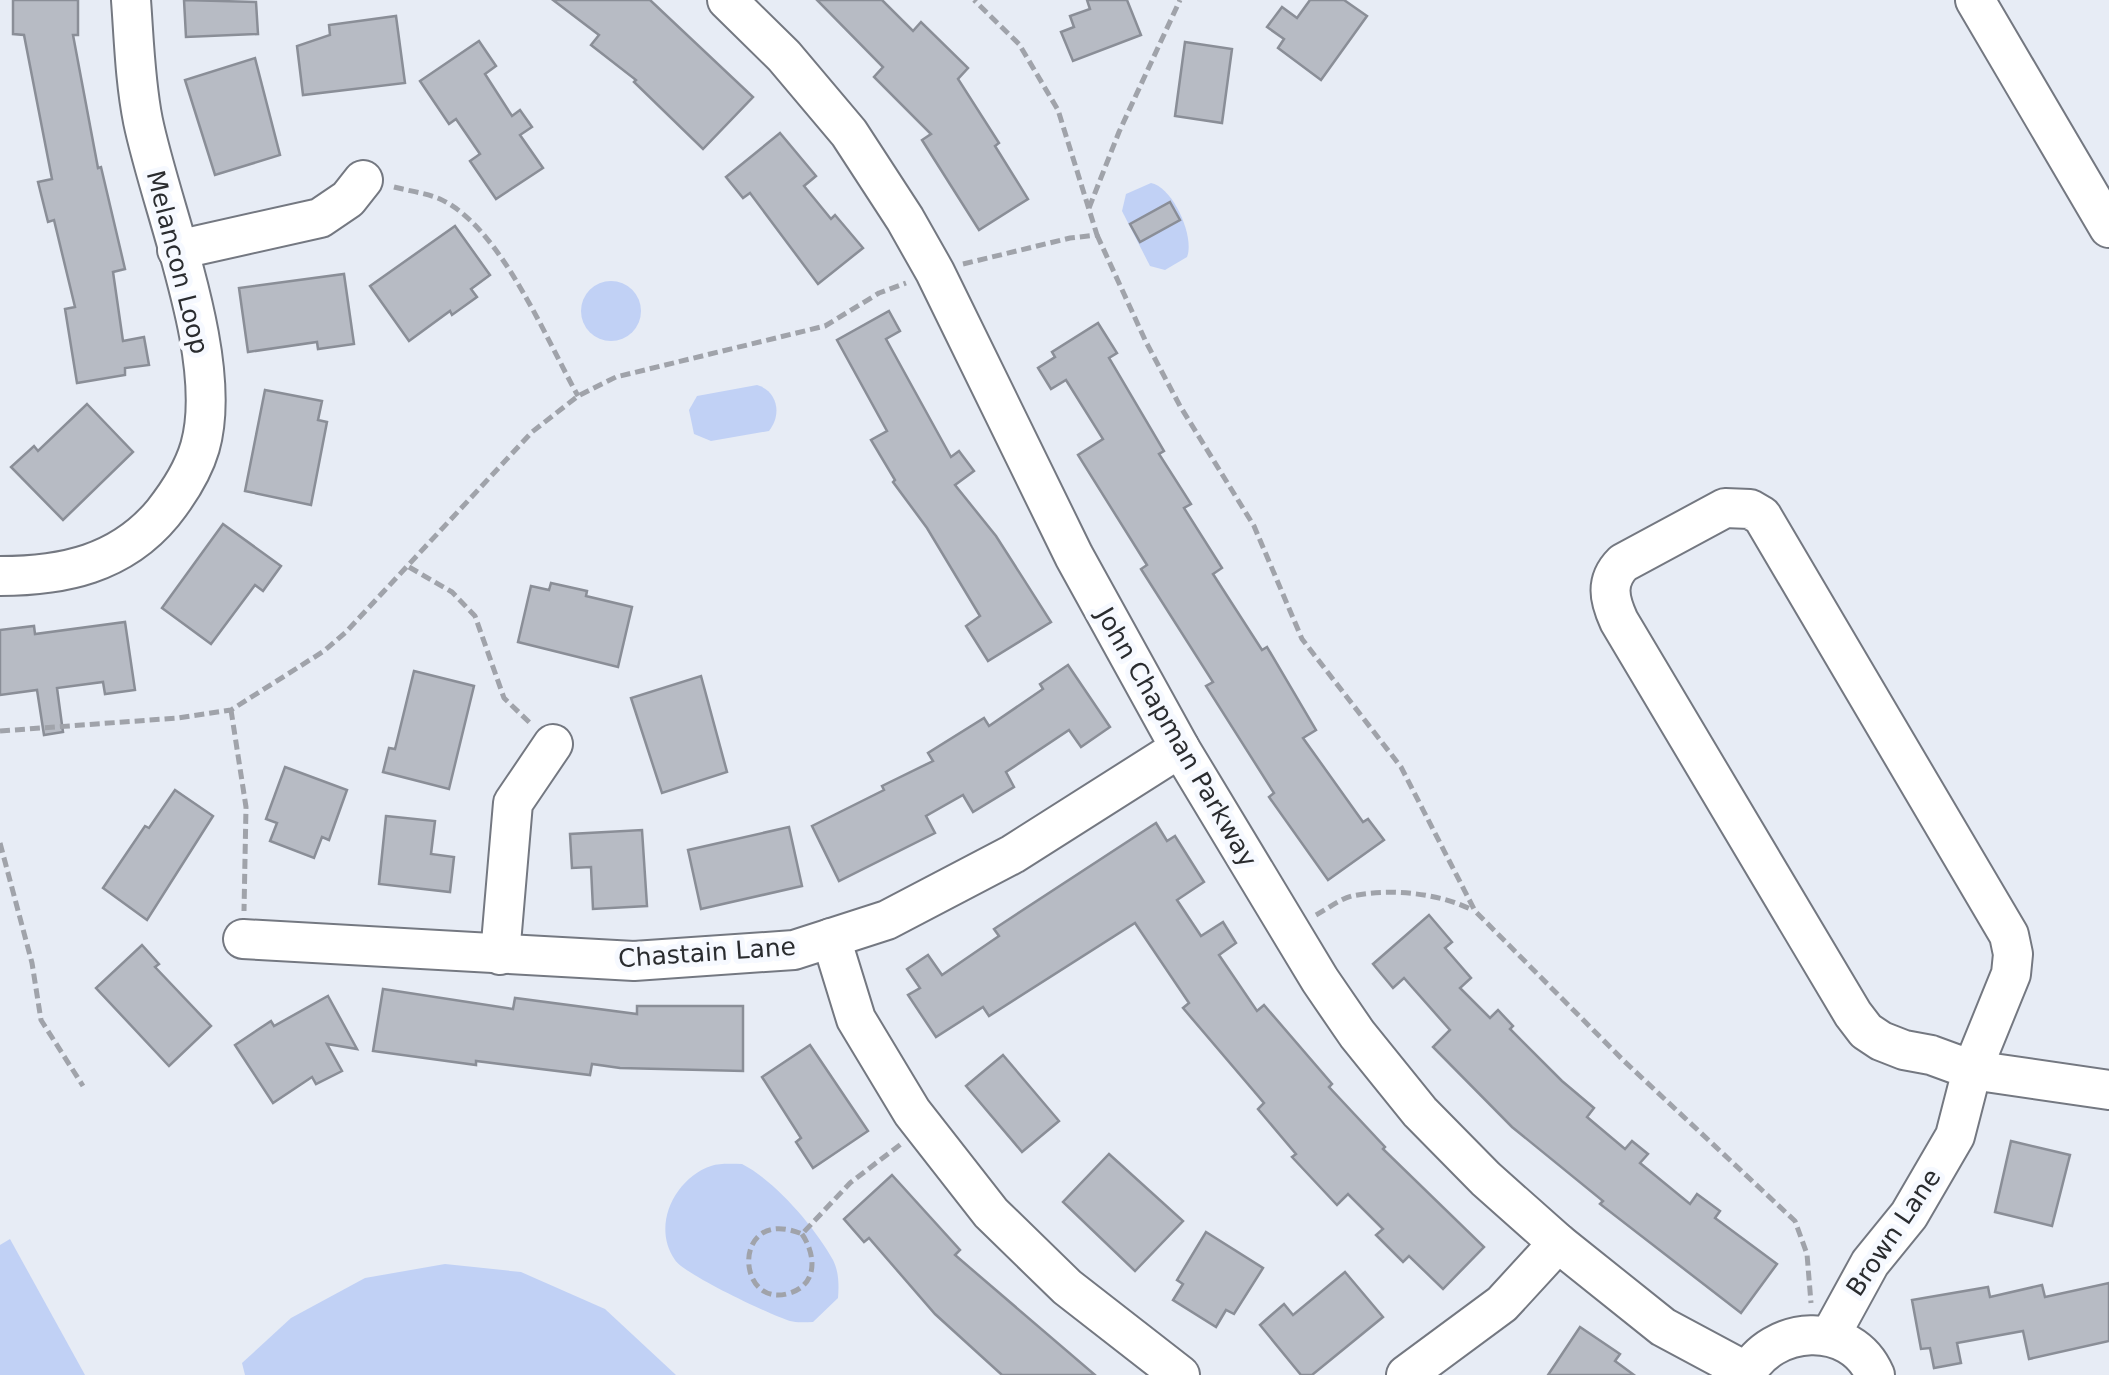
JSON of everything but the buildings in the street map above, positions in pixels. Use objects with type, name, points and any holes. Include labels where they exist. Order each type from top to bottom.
[{"type":"street","name":"Melancon Loop","points":[[0,576],[70,572],[110,558],[150,529],[180,492],[200,447],[206,399],[203,352],[143,121],[132,0]]},
{"type":"street","name":"John Chapman Parkway","points":[[727,0],[784,56],[849,133],[905,219],[935,272],[1074,556],[1180,748],[1357,1034],[1420,1112],[1486,1179],[1558,1243],[1663,1327],[1746,1374]]},
{"type":"street","points":[[1975,0],[2109,228]]},
{"type":"street","points":[[177,250],[320,218],[348,200],[363,180]]},
{"type":"street","points":[[1972,1070],[2011,974],[2013,954],[2009,935],[1771,528],[1750,509],[1724,508],[1623,563],[1610,584],[1610,601],[1619,620],[1852,1014],[1866,1030],[1881,1041],[1972,1070],[2109,1090]]},
{"type":"street","points":[[500,954],[513,803],[553,744]]},
{"type":"street","name":"Chastain Lane","points":[[243,939],[634,961],[794,950],[887,920],[1013,854],[1180,748]]},
{"type":"street","points":[[831,938],[856,1019],[924,1128],[991,1213],[1054,1275],[1180,1375]]},
{"type":"street","name":"Brown Lane","points":[[1820,1334],[1870,1262],[1910,1215],[1954,1136],[1972,1070]]},
{"type":"street","points":[[1406,1375],[1502,1304],[1558,1243]]},
{"type":"street","points":[[1746,1374],[1755,1359],[1775,1343],[1820,1334],[1852,1347],[1875,1375]]},
{"type":"path","points":[[974,0],[1019,44],[1058,110],[1097,236],[1162,374],[1254,526],[1302,639],[1401,767],[1475,912]]},
{"type":"path","points":[[1088,209],[1180,0]]},
{"type":"path","points":[[363,180],[439,198],[475,222],[500,256],[578,396]]},
{"type":"path","points":[[0,731],[178,718],[230,710],[324,651],[408,567],[532,432],[578,396],[616,377],[825,326],[880,293],[935,272],[1070,238],[1097,236]]},
{"type":"path","points":[[408,567],[464,602],[483,632],[504,698],[553,744]]},
{"type":"path","points":[[230,710],[246,807],[243,939]]},
{"type":"path","points":[[0,842],[32,963],[41,1020],[83,1086]]},
{"type":"path","points":[[1289,929],[1350,896],[1390,894],[1452,900],[1475,912],[1624,1061],[1795,1220],[1806,1254],[1820,1334]]},
{"type":"path","points":[[802,1234],[870,1165],[924,1128]]},
{"type":"path","points":[[777,1228],[802,1234],[814,1261],[808,1280],[802,1288],[782,1295],[763,1290],[754,1282],[747,1264],[758,1237],[777,1228]]},
{"type":"shaded area","points":[[1151,183],[1174,203],[1188,238],[1187,257],[1165,270],[1150,266],[1122,211],[1126,194]]},
{"type":"shaded area","points":[[611,281],[632,290],[641,311],[632,332],[611,341],[590,332],[581,311],[590,290]]},
{"type":"shaded area","points":[[757,385],[770,392],[776,404],[776,418],[769,431],[711,441],[694,434],[689,410],[697,396]]},
{"type":"shaded area","points":[[742,1164],[793,1206],[833,1260],[838,1298],[813,1322],[790,1321],[729,1294],[682,1267],[668,1247],[666,1218],[677,1192],[698,1172],[711,1166]]},
{"type":"shaded area","points":[[10,1239],[85,1375],[0,1375],[0,1245]]},
{"type":"shaded area","points":[[445,1264],[521,1272],[605,1309],[676,1375],[245,1375],[242,1363],[291,1318],[365,1278]]}]
